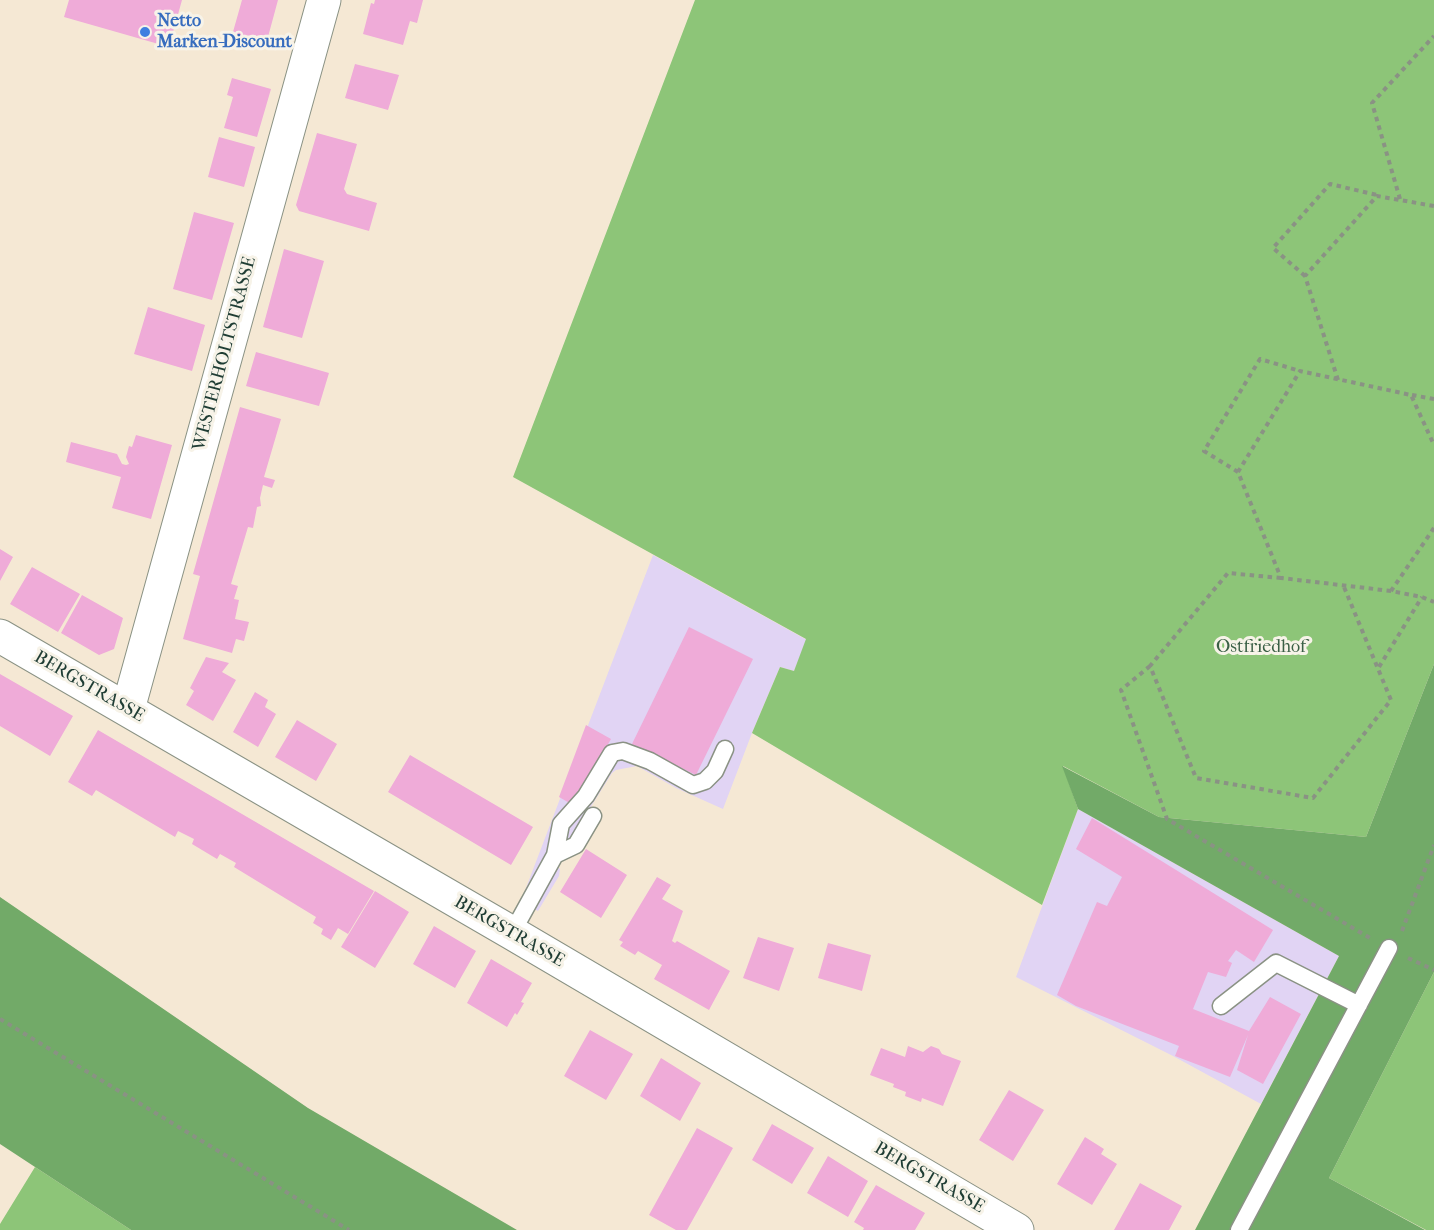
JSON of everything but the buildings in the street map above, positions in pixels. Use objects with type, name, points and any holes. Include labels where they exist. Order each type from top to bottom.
[{"type":"street","name":"WESTERHOLTSTRASSE","points":[[128,709],[324,0]]},
{"type":"street","name":"BERGSTRASSE","points":[[0,636],[1017,1230]]},
{"type":"lane","points":[[512,933],[555,855],[561,824],[586,796],[612,753],[623,751],[650,761],[693,785],[705,781],[714,771],[725,748]]},
{"type":"lane","points":[[555,855],[576,845],[593,816]]},
{"type":"lane","points":[[1239,1230],[1359,1005],[1393,951]]},
{"type":"lane","points":[[1221,1006],[1276,963],[1359,1005]]},
{"type":"path","points":[[1400,200],[1372,103],[1434,36]]},
{"type":"path","points":[[1338,380],[1305,276],[1273,248],[1330,184],[1434,207]]},
{"type":"path","points":[[1305,276],[1377,196]]},
{"type":"path","points":[[1281,578],[1238,472],[1204,451],[1260,359],[1338,380],[1434,399]]},
{"type":"path","points":[[1238,472],[1300,371]]},
{"type":"path","points":[[1411,395],[1434,445]]},
{"type":"path","points":[[1391,591],[1434,528]]},
{"type":"path","points":[[1434,602],[1422,597],[1391,591],[1228,573],[1150,666],[1121,690],[1167,819],[1393,951],[1434,970]]},
{"type":"path","points":[[1150,666],[1196,778],[1313,798],[1391,700],[1344,587]]},
{"type":"path","points":[[1378,667],[1422,597]]},
{"type":"path","points":[[1393,951],[1434,845]]},
{"type":"path","points":[[0,1019],[349,1230]]},
{"type":"shaded area","points":[[653,555],[807,640],[794,671],[780,667],[723,809],[676,788],[637,766],[616,770],[555,864],[560,869],[559,876],[538,911],[521,901]]},
{"type":"shaded area","points":[[1078,809],[1339,956],[1261,1104],[1173,1056],[1016,977]]},
{"type":"green space","name":"Ostfriedhof","points":[[695,0],[1434,0],[1434,664],[1366,837],[1159,817],[1063,766],[1078,809],[1042,905],[752,733],[780,667],[794,671],[806,639],[513,477]]},
{"type":"green space","points":[[1434,664],[1434,972],[1329,1178],[1425,1230],[1195,1230],[1339,956],[1078,809],[1062,766],[1159,817],[1366,837]]},
{"type":"green space","points":[[0,897],[308,1108],[517,1230],[131,1230],[0,1144]]},
{"type":"green space","points":[[1434,972],[1434,1230],[1426,1230],[1329,1178]]},
{"type":"green space","points":[[35,1167],[131,1230],[0,1230],[0,1224]]},
{"type":"place","name":"Netto Marken-Discount","points":[[145,32]]}]
